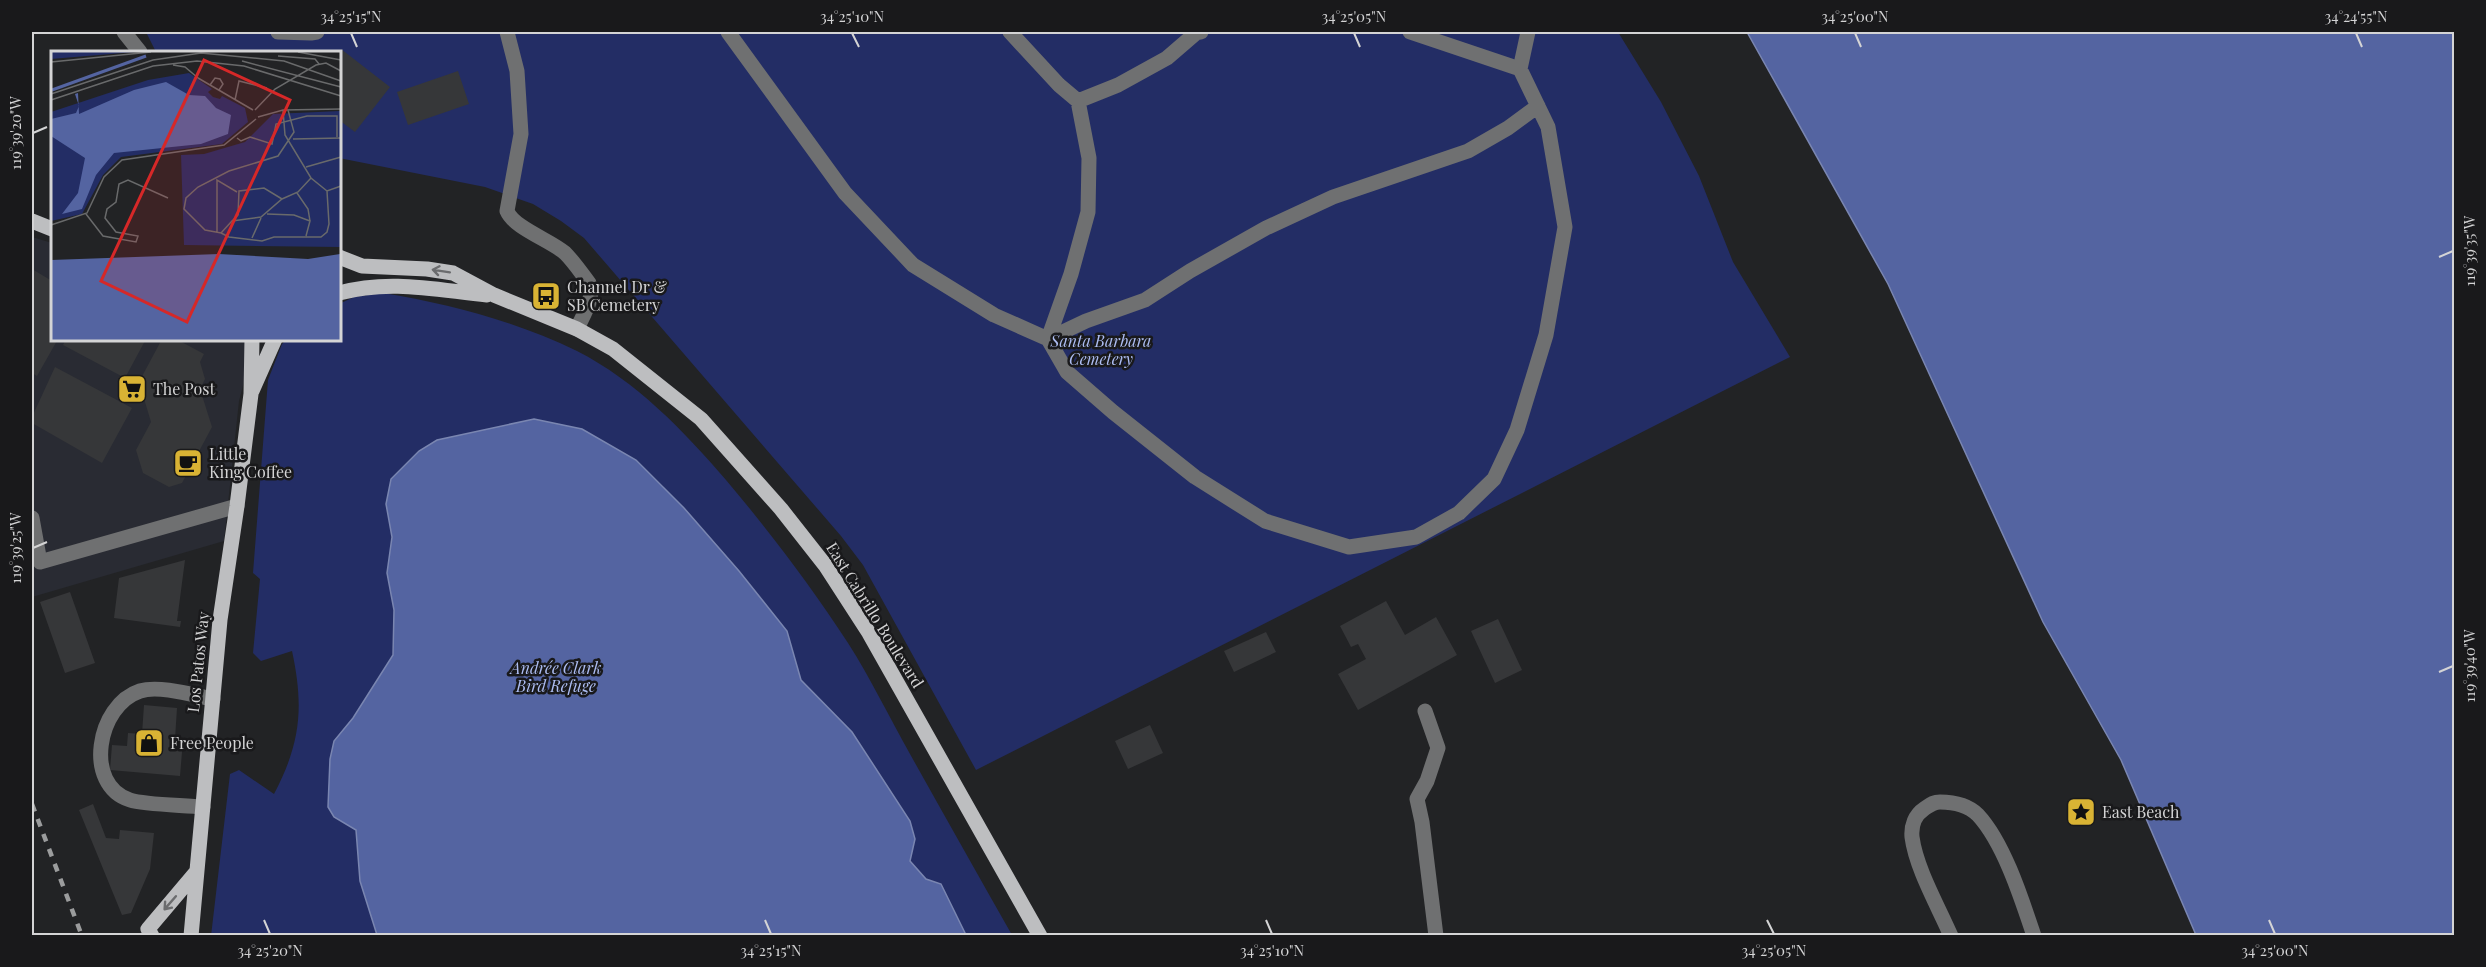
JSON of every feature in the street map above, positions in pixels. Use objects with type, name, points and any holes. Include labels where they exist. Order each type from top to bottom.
[{"type":"main road","points":[[32,221],[51,229]]},
{"type":"main road","name":"East Cabrillo Boulevard","points":[[340,257],[362,266],[427,269],[453,273],[494,295],[577,329],[613,349],[701,419],[781,508],[825,565],[869,633],[1040,936]]},
{"type":"main road","name":"East Cabrillo Boulevard","points":[[340,293],[361,287],[384,285],[494,295]]},
{"type":"main road","name":"Los Patos Way","points":[[192,936],[220,620],[251,394],[252,340]]},
{"type":"main road","name":"Los Patos Way","points":[[251,394],[275,340]]},
{"type":"main road","points":[[152,936],[148,929],[197,872]]},
{"type":"street","points":[[124,32],[139,51]]},
{"type":"street","points":[[278,32],[316,32]]},
{"type":"street","points":[[507,32],[517,71],[521,134],[507,212],[510,217],[566,254],[592,289],[577,329]]},
{"type":"street","points":[[728,32],[845,193],[913,265],[994,315],[1048,339],[1067,372],[1195,477],[1265,520],[1348,547],[1416,537],[1459,513],[1494,479],[1517,430],[1546,335],[1565,227],[1548,127],[1520,69],[1528,32]]},
{"type":"street","points":[[1010,32],[1059,85],[1078,101],[1089,158],[1088,212],[1071,274],[1048,339]]},
{"type":"street","points":[[1078,101],[1118,86],[1167,58],[1196,33],[1201,32]]},
{"type":"street","points":[[1410,32],[1520,69]]},
{"type":"street","points":[[1048,339],[1086,321],[1145,300],[1190,271],[1266,228],[1333,197],[1468,151],[1508,128],[1538,106]]},
{"type":"street","points":[[32,518],[40,562],[237,506]]},
{"type":"street","points":[[203,807],[130,800],[115,792],[100,762],[101,737],[109,717],[126,699],[141,691],[168,691],[213,699]]},
{"type":"street","points":[[1425,711],[1438,748],[1417,799],[1436,936]]},
{"type":"street","points":[[1951,936],[1912,837],[1913,824],[1920,812],[1934,802],[1954,801],[1977,814],[1995,839],[2023,902],[2034,936]]},
{"type":"shaded area","points":[[1747,32],[2454,32],[2454,935],[2196,935],[2121,760],[2043,622],[1888,284]]},
{"type":"shaded area","points":[[32,237],[51,243],[51,340],[249,340],[250,358],[239,401],[224,541],[32,597]]},
{"type":"shaded area","name":"Andrée Clark Bird Refuge","points":[[534,419],[582,429],[636,460],[684,508],[739,571],[787,631],[801,680],[852,732],[910,821],[915,839],[910,861],[926,879],[941,884],[966,935],[377,935],[360,881],[356,830],[334,817],[328,807],[330,759],[334,741],[353,718],[393,655],[394,610],[387,573],[392,537],[386,504],[391,479],[419,451],[437,440]]},
{"type":"green space","name":"Santa Barbara Cemetery","points":[[146,32],[1618,32],[1661,102],[1699,176],[1733,262],[1790,357],[976,770],[863,565],[841,536],[584,238],[533,204],[485,187],[340,158],[340,51],[156,51]]},
{"type":"green space","name":"Andrée Clark Bird Refuge","points":[[383,293],[433,302],[506,322],[554,340],[599,363],[658,408],[710,462],[758,519],[805,580],[848,643],[1012,935],[211,936],[230,774],[239,770],[274,794],[290,758],[298,724],[298,689],[292,651],[261,661],[253,653],[260,579],[253,573],[268,380],[282,344],[286,340],[340,340],[340,304],[354,297]]},
{"type":"building","points":[[341,49],[390,87],[355,132],[340,121]]},
{"type":"building","points":[[458,71],[469,104],[408,125],[397,92]]},
{"type":"building","points":[[32,269],[51,280],[51,340],[57,340],[37,376],[32,373]]},
{"type":"building","points":[[66,340],[145,340],[125,378],[63,345]]},
{"type":"building","points":[[161,340],[178,340],[204,354],[200,362],[205,379],[200,389],[212,427],[182,483],[169,487],[143,473],[136,450],[151,422],[139,382]]},
{"type":"building","points":[[55,367],[132,408],[102,463],[32,423],[32,417]]},
{"type":"building","points":[[185,560],[177,621],[181,621],[180,627],[114,618],[119,578]]},
{"type":"building","points":[[70,592],[95,663],[65,673],[40,602]]},
{"type":"building","points":[[1386,601],[1405,635],[1436,617],[1457,655],[1358,710],[1338,674],[1366,659],[1358,644],[1351,647],[1340,626]]},
{"type":"building","points":[[1498,619],[1522,670],[1495,683],[1471,631]]},
{"type":"building","points":[[1266,632],[1276,652],[1234,672],[1224,651]]},
{"type":"building","points":[[144,705],[177,708],[175,739],[183,740],[180,776],[110,770],[112,745],[127,746],[128,733],[142,734]]},
{"type":"building","points":[[1150,725],[1163,753],[1128,769],[1115,741]]},
{"type":"building","points":[[93,804],[106,838],[119,839],[120,830],[154,833],[150,869],[131,913],[122,915],[79,810]]},
{"type":"railway","points":[[32,804],[82,936]]},
{"type":"place","name":"Channel Dr & SB Cemetery","points":[[546,296]]},
{"type":"place","name":"The Post","points":[[132,389]]},
{"type":"place","name":"Little King Coffee","points":[[188,463]]},
{"type":"place","name":"Free People","points":[[149,743]]},
{"type":"place","name":"East Beach","points":[[2081,812]]}]
